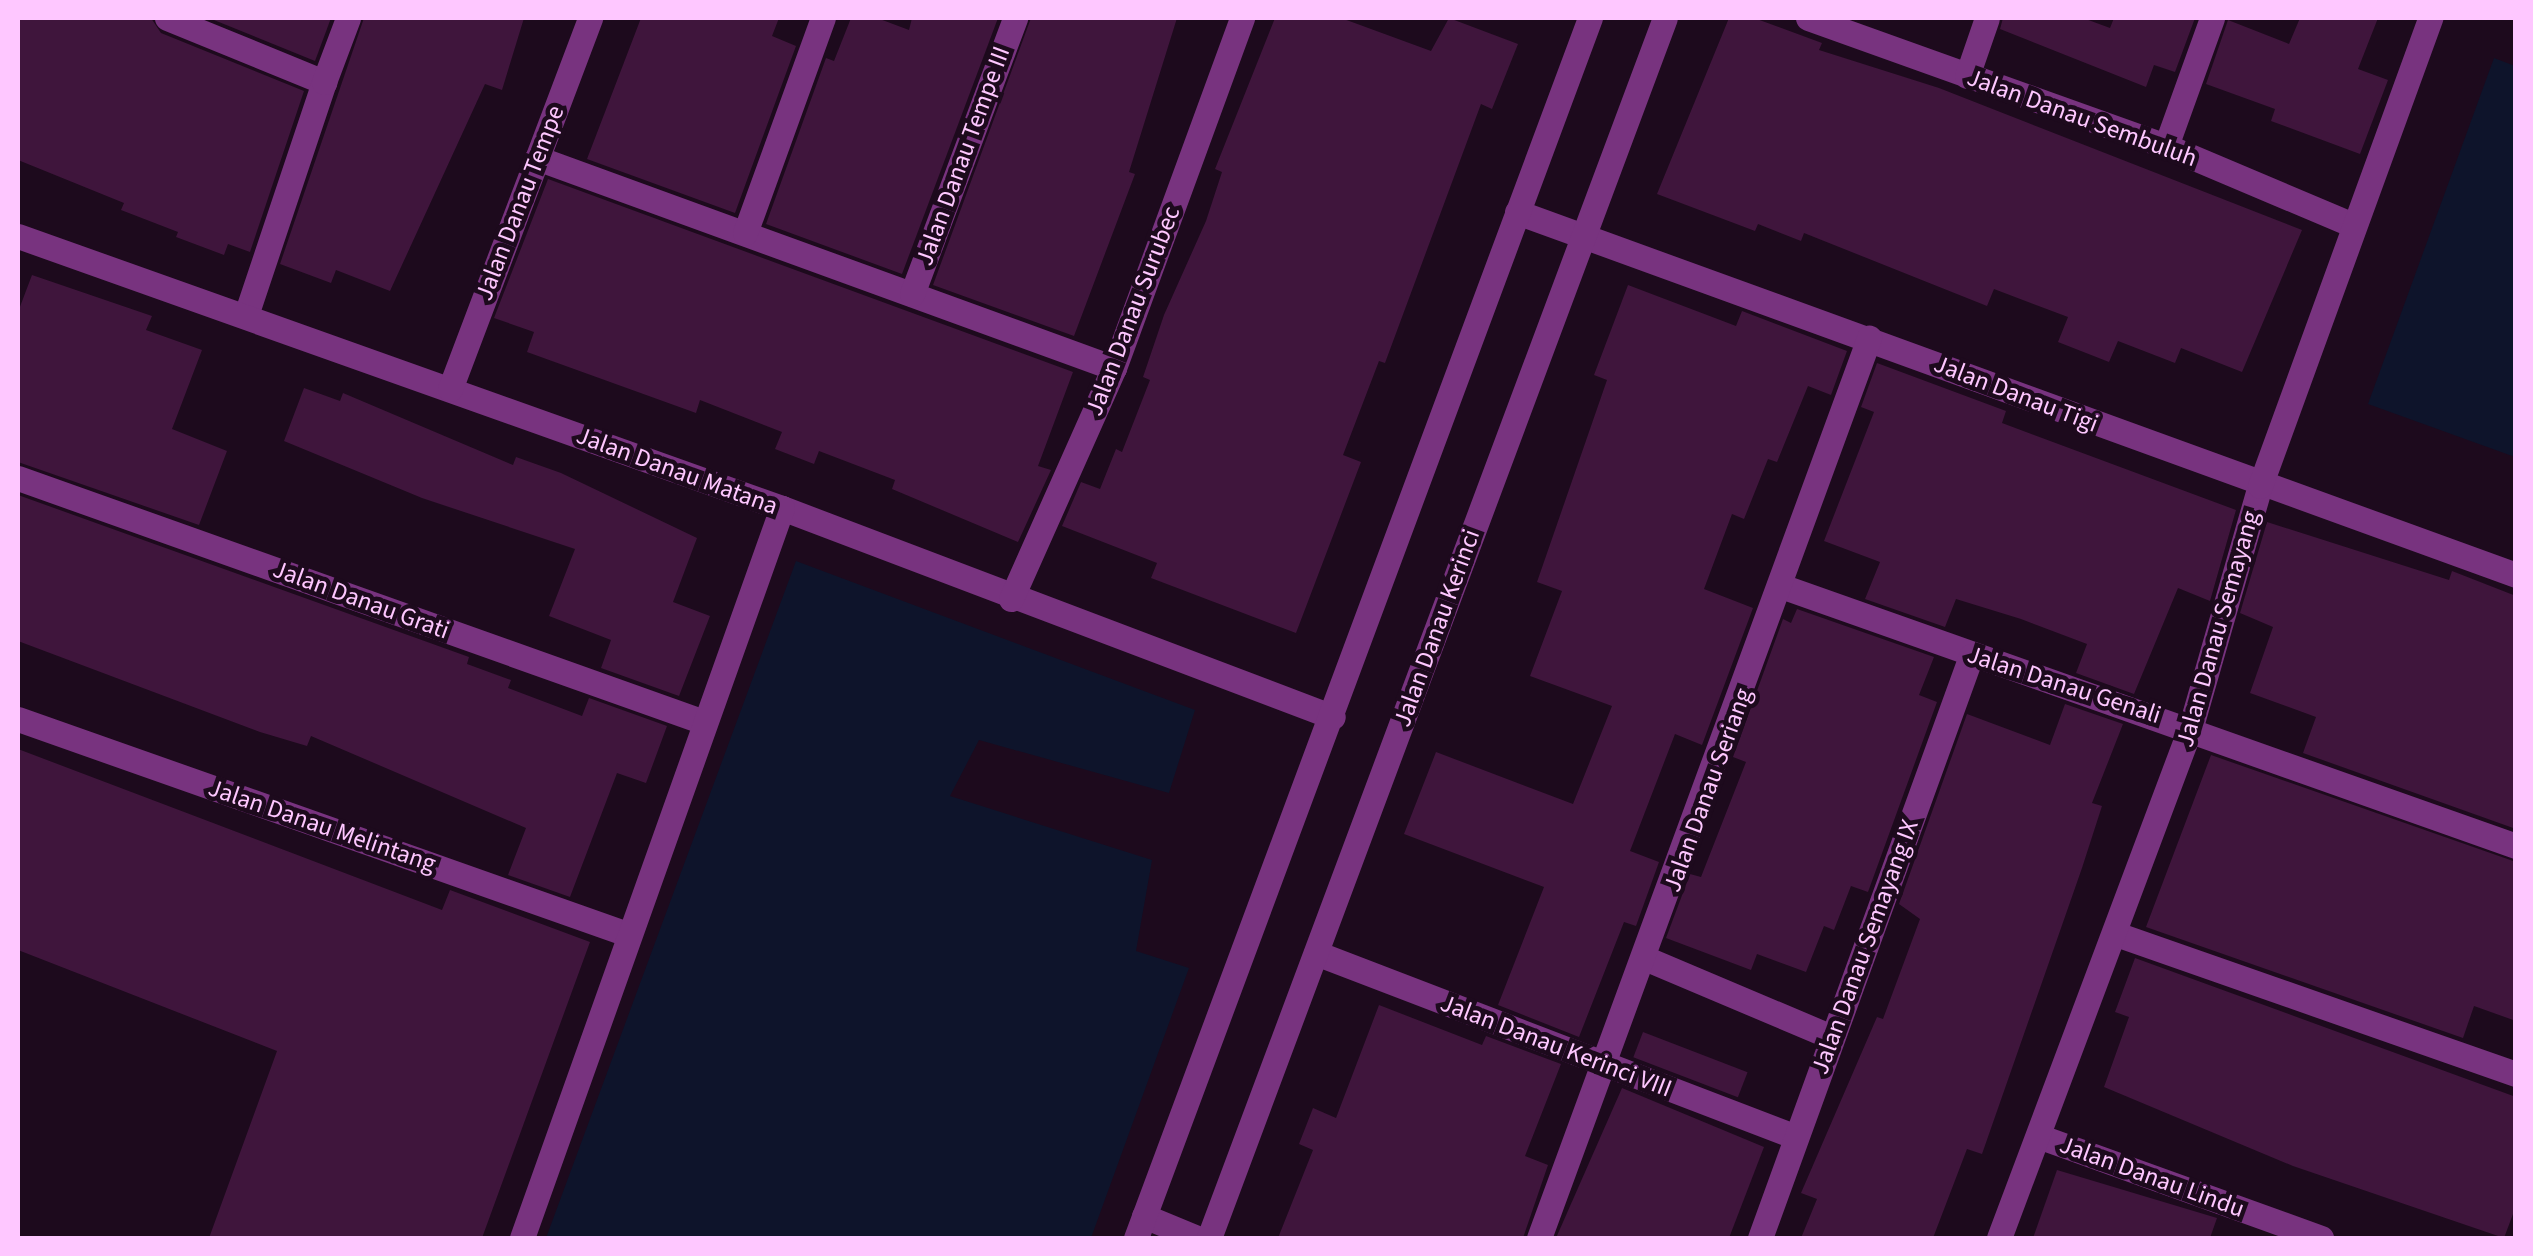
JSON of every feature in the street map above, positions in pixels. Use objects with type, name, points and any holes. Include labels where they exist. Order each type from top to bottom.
[{"type":"street","points":[[167,18],[324,82]]},
{"type":"street","points":[[246,315],[348,18]]},
{"type":"street","name":"Jalan Danau Tempe","points":[[450,389],[590,18]]},
{"type":"street","points":[[745,233],[823,18]]},
{"type":"street","name":"Jalan Danau Tempe III","points":[[912,294],[1015,18]]},
{"type":"street","name":"Jalan Danau Surubec","points":[[1011,599],[1114,368],[1242,18]]},
{"type":"street","points":[[1197,1238],[1140,1228],[1590,18]]},
{"type":"street","name":"Jalan Danau Kerinci","points":[[1210,1238],[1666,18]]},
{"type":"street","name":"Jalan Danau Sembuluh","points":[[1808,18],[2166,146],[2353,225]]},
{"type":"street","points":[[1967,76],[1987,18]]},
{"type":"street","points":[[2166,146],[2212,18]]},
{"type":"street","name":"Jalan Danau Semayang","points":[[1999,1238],[2191,726],[2260,486],[2430,18]]},
{"type":"street","points":[[537,158],[1114,368]]},
{"type":"street","name":"Jalan Danau Tigi","points":[[1517,212],[1869,338],[2260,486],[2516,575]]},
{"type":"street","name":"Jalan Danau Matana","points":[[18,236],[782,508],[1011,599],[1332,717]]},
{"type":"street","name":"Jalan Danau Seriang","points":[[1540,1238],[1647,959],[1869,338]]},
{"type":"street","name":"Jalan Danau Grati","points":[[18,478],[704,722]]},
{"type":"street","points":[[522,1238],[627,934],[782,508]]},
{"type":"street","name":"Jalan Danau Genali","points":[[1780,586],[1971,656],[2191,726],[2516,846]]},
{"type":"street","name":"Jalan Danau Semayang IX","points":[[1760,1238],[1971,656]]},
{"type":"street","name":"Jalan Danau Melintang","points":[[18,719],[627,934]]},
{"type":"street","points":[[2116,934],[2516,1074]]},
{"type":"street","name":"Jalan Danau Kerinci VIII","points":[[1316,954],[1796,1138]]},
{"type":"street","points":[[1647,959],[1832,1037]]},
{"type":"street","name":"Jalan Danau Lindu","points":[[2038,1136],[2260,1228],[2321,1238]]},
{"type":"shaded area","points":[[2494,58],[2515,66],[2515,457],[2368,404]]},
{"type":"shaded area","points":[[796,561],[1195,710],[1169,793],[979,740],[950,796],[1152,860],[1136,951],[1189,968],[1091,1238],[546,1238]]},
{"type":"building","points":[[18,18],[151,18],[161,33],[304,91],[250,252],[228,244],[224,255],[176,237],[178,232],[121,210],[124,203],[18,160]]},
{"type":"building","points":[[209,18],[331,18],[315,61]]},
{"type":"building","points":[[364,18],[524,18],[502,90],[485,84],[390,291],[336,270],[331,283],[280,264]]},
{"type":"building","points":[[641,18],[779,18],[772,36],[796,46],[735,213],[587,159]]},
{"type":"building","points":[[851,18],[877,18],[909,30],[912,18],[998,18],[902,274],[766,224],[826,58],[834,61]]},
{"type":"building","points":[[1031,18],[1177,18],[1129,172],[1135,174],[1074,336],[933,285]]},
{"type":"building","points":[[1275,18],[1341,18],[1431,51],[1449,18],[1518,44],[1492,109],[1481,104],[1385,363],[1379,361],[1343,455],[1361,462],[1296,633],[1151,578],[1157,563],[1062,526],[1081,482],[1100,489],[1116,449],[1122,452],[1150,380],[1143,377],[1164,315],[1206,221],[1222,172],[1215,169]]},
{"type":"building","points":[[1729,18],[1754,18],[1822,43],[1819,50],[1939,88],[2302,230],[2242,372],[2181,348],[2175,363],[2118,341],[2109,362],[2058,342],[2068,317],[1994,289],[1987,306],[1804,233],[1801,241],[1758,224],[1755,231],[1657,194]]},
{"type":"building","points":[[2003,18],[2083,18],[2110,28],[2114,18],[2195,18],[2175,72],[2154,65],[2146,87],[2000,29]]},
{"type":"building","points":[[2300,18],[2378,18],[2358,69],[2388,80],[2360,154],[2271,121],[2275,109],[2206,84],[2228,20],[2289,44]]},
{"type":"building","points":[[548,179],[1073,372],[1038,466],[1051,470],[1018,542],[892,489],[895,480],[819,451],[814,464],[775,449],[782,432],[700,400],[696,413],[527,352],[534,332],[494,318]]},
{"type":"building","points":[[32,275],[152,316],[146,330],[202,350],[172,429],[227,451],[199,525],[18,462],[18,312]]},
{"type":"building","points":[[1628,285],[1736,326],[1742,311],[1847,351],[1831,395],[1808,386],[1777,462],[1768,459],[1744,519],[1732,514],[1704,589],[1753,608],[1702,745],[1675,734],[1630,851],[1659,862],[1636,926],[1624,922],[1579,1037],[1498,1005],[1544,887],[1404,834],[1436,752],[1573,804],[1612,706],[1530,676],[1562,591],[1537,582],[1607,380],[1594,375]]},
{"type":"building","points":[[1877,363],[2006,411],[2002,423],[2236,510],[2210,601],[2178,588],[2134,694],[2076,673],[2087,644],[2021,619],[1956,599],[1945,627],[1865,599],[1880,562],[1824,541],[1874,412],[1861,407]]},
{"type":"building","points":[[304,388],[340,401],[343,393],[513,465],[516,457],[561,473],[697,538],[673,602],[710,616],[679,696],[601,668],[611,640],[549,616],[575,549],[422,498],[284,441]]},
{"type":"building","points":[[18,495],[469,657],[467,664],[511,680],[508,688],[582,716],[589,698],[667,726],[646,783],[617,773],[570,897],[508,875],[526,828],[311,736],[307,746],[260,732],[18,641]]},
{"type":"building","points":[[2267,522],[2449,580],[2452,571],[2516,596],[2516,829],[2303,753],[2316,717],[2250,693],[2273,627],[2240,613]]},
{"type":"building","points":[[1797,609],[1934,657],[1919,695],[1937,702],[1868,892],[1851,886],[1834,930],[1824,926],[1806,972],[1757,954],[1751,970],[1666,938],[1690,874],[1701,877],[1746,762],[1733,757],[1783,619],[1791,623]]},
{"type":"building","points":[[2065,704],[2123,724],[2092,803],[2102,806],[2082,868],[1982,1154],[1967,1149],[1933,1238],[1801,1238],[1817,1199],[1801,1193],[1877,1017],[1883,1019],[1920,919],[1899,904],[1967,714],[2050,745]]},
{"type":"building","points":[[18,749],[442,910],[450,890],[590,942],[482,1238],[209,1238],[277,1051],[18,950]]},
{"type":"building","points":[[2211,755],[2516,862],[2516,1021],[2474,1006],[2463,1038],[2146,927]]},
{"type":"building","points":[[2135,958],[2516,1097],[2516,1206],[2504,1238],[2293,1166],[2104,1087],[2129,1017],[2115,1012]]},
{"type":"building","points":[[1379,1005],[1482,1045],[1486,1036],[1561,1064],[1525,1156],[1548,1165],[1523,1238],[1278,1238],[1313,1150],[1299,1144],[1313,1108],[1336,1118]]},
{"type":"building","points":[[1643,1032],[1748,1072],[1738,1097],[1633,1057]]},
{"type":"building","points":[[1622,1088],[1764,1147],[1729,1238],[1556,1238]]},
{"type":"building","points":[[2057,1170],[2217,1218],[2210,1238],[2033,1238]]}]
